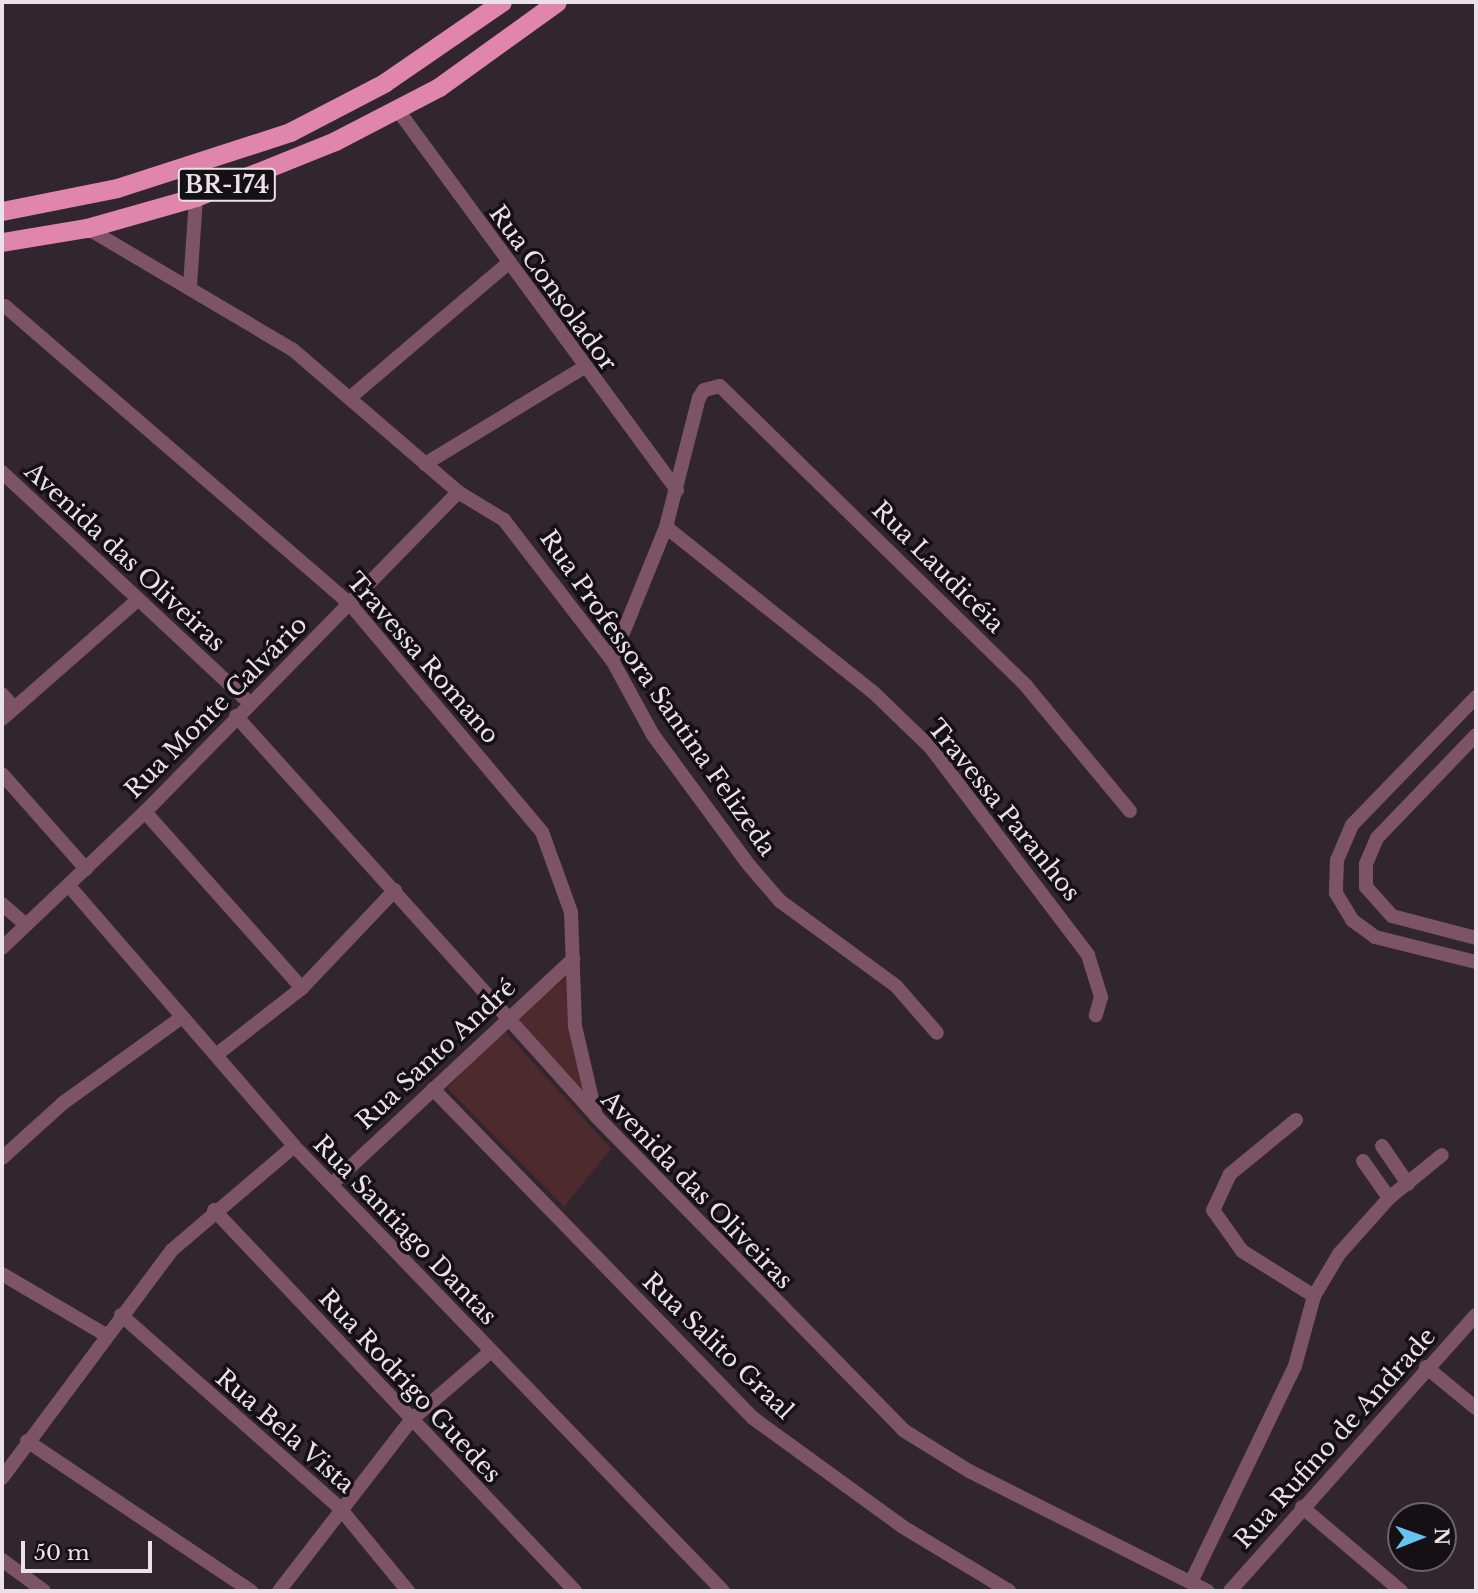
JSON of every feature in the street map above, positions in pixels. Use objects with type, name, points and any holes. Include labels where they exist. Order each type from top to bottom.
[{"type":"highway","name":"BR-174","points":[[2,211],[117,188],[290,132],[384,83],[502,2]]},
{"type":"highway","name":"BR-174","points":[[2,242],[87,228],[196,197],[397,109],[557,2]]},
{"type":"street","name":"Rua Consolador","points":[[397,109],[583,368],[677,490]]},
{"type":"street","points":[[190,286],[196,197]]},
{"type":"street","name":"Rua Professora Santina Felizeda","points":[[87,228],[190,286],[292,349],[352,396],[458,492],[492,509],[522,538],[612,660],[653,735],[757,874],[780,901],[896,986],[937,1033]]},
{"type":"street","points":[[352,396],[507,264]]},
{"type":"street","name":"Travessa Romano","points":[[5,306],[350,604],[542,832],[571,912],[575,1026],[597,1117]]},
{"type":"street","points":[[425,464],[583,368]]},
{"type":"street","name":"Rua Laudicéia","points":[[677,490],[699,398],[711,386],[729,390],[1027,687],[1130,811]]},
{"type":"street","name":"Avenida das Oliveiras","points":[[2,472],[135,602],[249,702]]},
{"type":"street","points":[[612,660],[666,527],[677,490]]},
{"type":"street","name":"Rua Monte Calvário","points":[[2,948],[70,887],[145,812],[249,702],[350,604],[458,492]]},
{"type":"street","name":"Travessa Paranhos","points":[[666,527],[873,692],[931,748],[1088,955],[1101,997],[1096,1015]]},
{"type":"street","points":[[2,719],[135,602]]},
{"type":"street","points":[[2,694],[15,708]]},
{"type":"street","points":[[1476,697],[1352,825],[1337,860],[1336,893],[1352,920],[1375,937],[1476,962]]},
{"type":"street","name":"Avenida das Oliveiras","points":[[236,716],[395,890],[504,1017],[597,1117],[903,1430],[969,1471],[1192,1580],[1208,1591]]},
{"type":"street","points":[[1476,734],[1377,838],[1366,864],[1366,887],[1375,904],[1414,927],[1476,938]]},
{"type":"street","points":[[2,774],[86,869]]},
{"type":"street","points":[[145,812],[302,988]]},
{"type":"street","name":"Rua Santiago Dantas","points":[[70,887],[294,1146],[489,1352],[723,1591]]},
{"type":"street","points":[[216,1055],[302,988],[395,890]]},
{"type":"street","points":[[2,904],[26,925]]},
{"type":"street","name":"Rua Santo André","points":[[331,1184],[433,1089],[504,1017],[573,959]]},
{"type":"street","points":[[2,1158],[63,1103],[181,1017]]},
{"type":"street","name":"Rua Salito Graal","points":[[433,1089],[753,1418],[892,1520],[1009,1591]]},
{"type":"street","points":[[1296,1120],[1220,1186],[1213,1210],[1223,1231],[1242,1251],[1314,1296]]},
{"type":"street","points":[[2,1478],[121,1315],[214,1210],[294,1146]]},
{"type":"street","points":[[1382,1146],[1408,1184]]},
{"type":"street","points":[[1192,1580],[1295,1366],[1314,1296],[1339,1254],[1389,1198],[1442,1155]]},
{"type":"street","points":[[1363,1161],[1389,1198]]},
{"type":"street","name":"Rua Rodrigo Guedes","points":[[214,1210],[575,1591]]},
{"type":"street","points":[[2,1274],[106,1335]]},
{"type":"street","name":"Rua Bela Vista","points":[[121,1315],[340,1507],[408,1591]]},
{"type":"street","name":"Rua Rufino de Andrade","points":[[1230,1591],[1426,1367],[1476,1315]]},
{"type":"street","points":[[279,1591],[340,1507],[411,1420],[489,1352]]},
{"type":"street","points":[[1426,1367],[1476,1408]]},
{"type":"street","points":[[27,1441],[251,1591]]},
{"type":"street","points":[[1302,1507],[1401,1591]]},
{"type":"street","points":[[2,1560],[44,1591]]},
{"type":"shaded area","points":[[567,976],[591,1104],[516,1017]]},
{"type":"shaded area","points":[[504,1030],[611,1149],[564,1207],[447,1088]]}]
